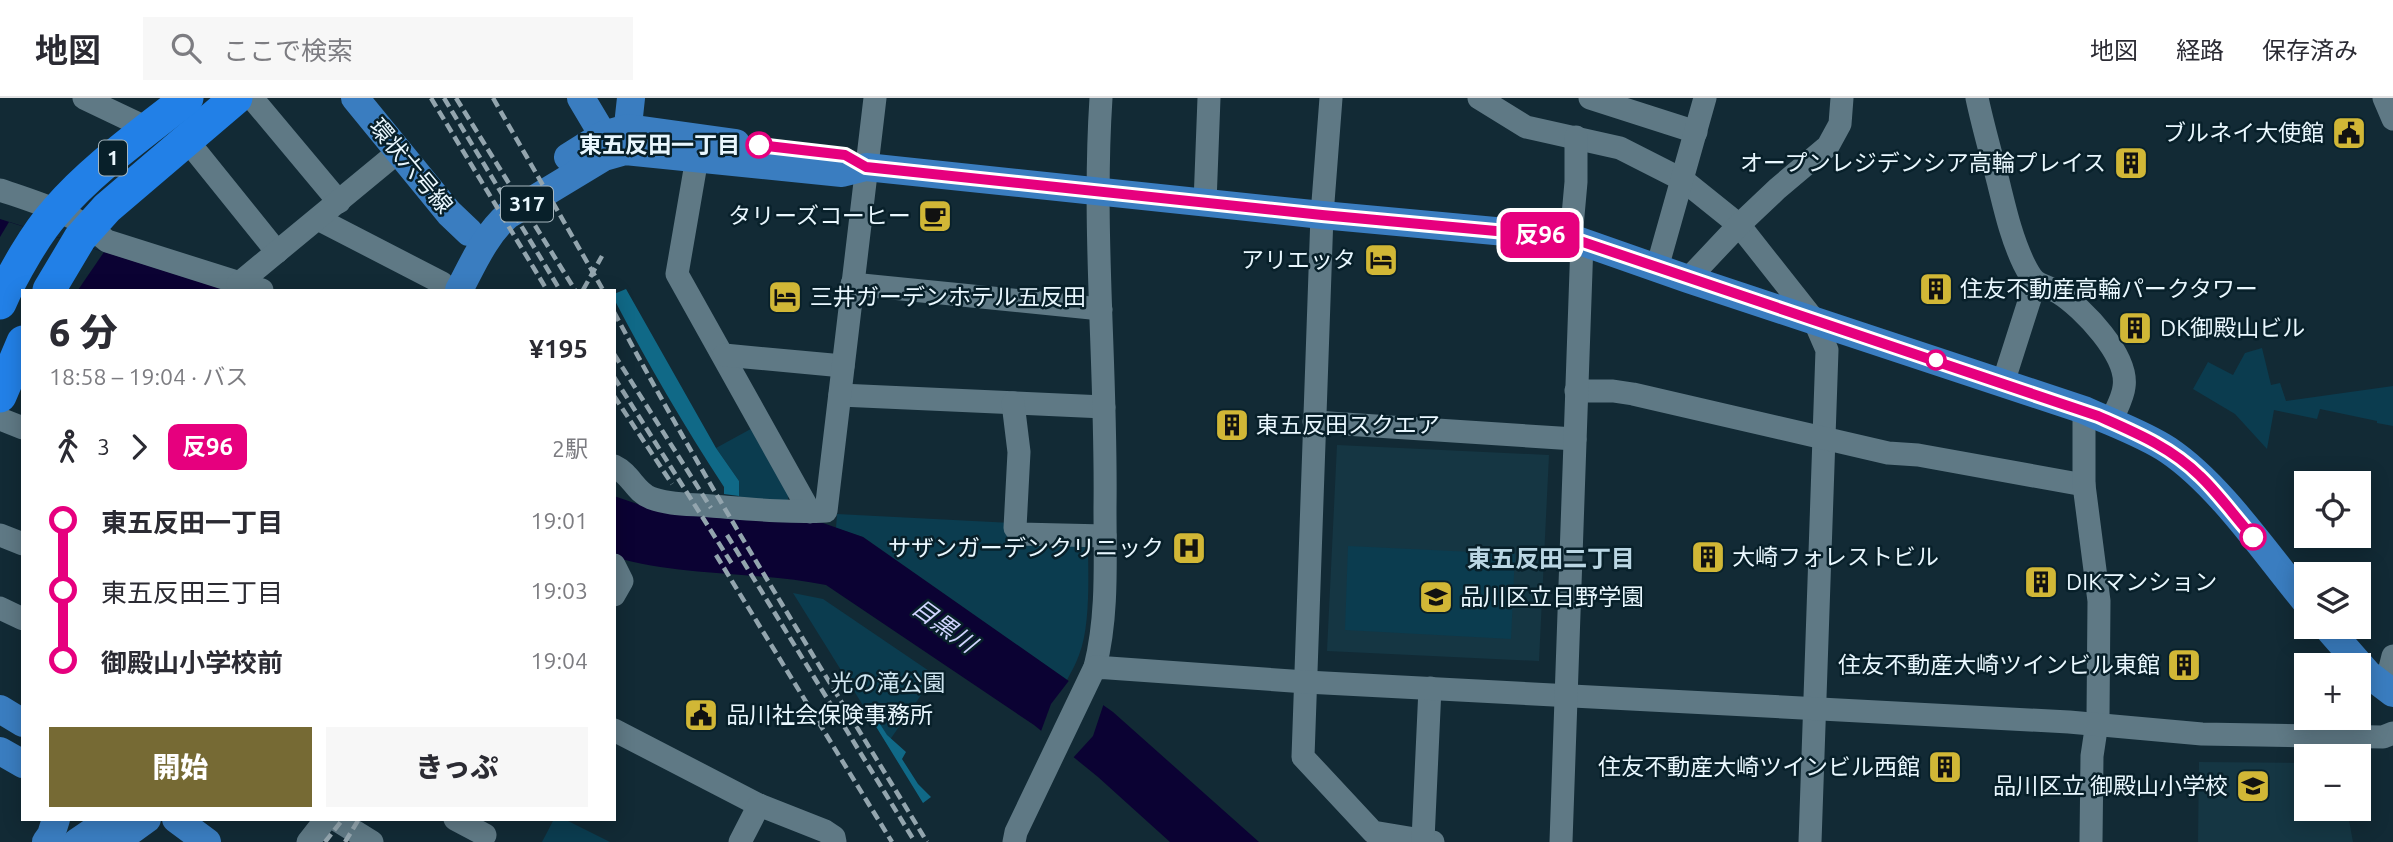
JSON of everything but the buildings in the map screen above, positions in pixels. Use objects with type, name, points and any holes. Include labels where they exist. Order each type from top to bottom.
[{"type":"highway","name":"1","points":[[6,299],[51,217],[91,175],[187,98]]},
{"type":"highway","name":"1","points":[[50,289],[85,232],[107,208],[236,98]]},
{"type":"highway","points":[[0,396],[20,356]]},
{"type":"main road","name":"環状六号線","points":[[355,98],[449,213],[469,232]]},
{"type":"main road","name":"環状六号線","points":[[447,288],[469,232],[490,207],[617,117]]},
{"type":"main road","name":"317","points":[[617,117],[664,133],[845,155],[866,167]]},
{"type":"main road","name":"317","points":[[617,117],[697,158],[842,173],[866,167],[1577,240],[2084,410],[2111,422],[2166,449],[2199,475],[2294,588]]},
{"type":"main road","name":"317","points":[[447,288],[498,224],[596,161],[617,117]]},
{"type":"main road","points":[[2337,639],[2368,674],[2389,690]]},
{"type":"main road","points":[[0,709],[21,722]]},
{"type":"main road","points":[[0,751],[21,763]]},
{"type":"main road","points":[[46,842],[55,821]]},
{"type":"main road","points":[[179,821],[207,842]]},
{"type":"main road","points":[[77,842],[127,829]]},
{"type":"street","points":[[84,98],[149,129]]},
{"type":"street","points":[[252,98],[339,202]]},
{"type":"street","points":[[616,468],[626,471],[640,491],[649,497],[673,502],[810,512],[826,510],[829,503],[875,98]]},
{"type":"street","points":[[1014,842],[1016,832],[1091,678],[1104,613],[1104,407],[1097,192],[1101,98]]},
{"type":"street","points":[[1205,203],[1209,98]]},
{"type":"street","points":[[1331,98],[1322,215],[1303,757],[1373,832],[1428,841],[1430,688]]},
{"type":"street","points":[[1479,98],[1526,127],[1620,148],[1683,180],[1739,225],[1814,320],[1827,350],[1810,842]]},
{"type":"street","points":[[1590,98],[1696,132]]},
{"type":"street","points":[[1657,268],[1705,98]]},
{"type":"street","points":[[1688,279],[1739,225],[1828,146],[1840,124],[1842,98]]},
{"type":"street","points":[[1977,98],[2004,211],[2023,262],[2035,283],[2057,291],[2075,304],[2099,330],[2115,354],[2124,377],[2124,388],[2111,422]]},
{"type":"street","points":[[2384,98],[2393,119]]},
{"type":"street","points":[[1561,842],[1575,439],[1577,137]]},
{"type":"street","points":[[186,139],[277,252]]},
{"type":"street","points":[[238,284],[398,152]]},
{"type":"street","points":[[697,158],[677,274],[810,512]]},
{"type":"street","points":[[0,190],[51,217],[107,241],[258,289]]},
{"type":"street","points":[[318,219],[447,288]]},
{"type":"street","points":[[2003,383],[2035,283]]},
{"type":"street","points":[[852,284],[1101,309]]},
{"type":"street","points":[[724,355],[843,366]]},
{"type":"street","points":[[1576,391],[1633,394],[1888,453],[1918,455],[2084,485]]},
{"type":"street","points":[[840,395],[1104,407]]},
{"type":"street","points":[[1013,403],[1019,452],[1015,528],[1020,534],[1105,536]]},
{"type":"street","points":[[2084,410],[2084,485],[2099,601],[2097,726],[2092,756],[2091,842]]},
{"type":"street","points":[[0,419],[21,427]]},
{"type":"street","points":[[1314,422],[1575,439]]},
{"type":"street","points":[[0,535],[21,543]]},
{"type":"street","points":[[616,569],[622,581],[616,592]]},
{"type":"street","points":[[0,608],[21,618]]},
{"type":"street","points":[[2389,690],[2393,656]]},
{"type":"street","points":[[1091,678],[1306,682],[1430,688],[2069,722],[2252,735],[2383,737],[2393,733]]},
{"type":"street","points":[[616,731],[759,805],[825,831],[834,837],[835,842]]},
{"type":"street","points":[[740,842],[759,805]]},
{"type":"street","points":[[308,842],[324,821]]},
{"type":"street","points":[[339,821],[369,835]]},
{"type":"street","points":[[460,821],[487,832]]},
{"type":"shaded area","points":[[626,289],[716,448],[739,481],[739,496],[724,494],[724,487],[681,418],[616,303],[616,293]]},
{"type":"shaded area","name":"品川区立日野学園","points":[[1337,445],[1549,455],[1539,661],[1327,651]]},
{"type":"shaded area","points":[[867,704],[887,735],[906,752],[902,759],[918,784],[931,797],[923,803],[864,707]]},
{"type":"shaded area","name":"品川区立 御殿山小学校","points":[[2199,762],[2294,763],[2294,821],[2349,821],[2353,842],[2198,842]]},
{"type":"green space","points":[[2262,348],[2271,385],[2280,383],[2286,401],[2393,386],[2393,426],[2320,409],[2317,419],[2274,410],[2267,449],[2235,414],[2193,389],[2208,362],[2233,375],[2245,353]]},
{"type":"green space","points":[[758,425],[790,485],[787,506],[738,503],[739,481],[716,448]]},
{"type":"green space","points":[[837,514],[1012,523],[1088,540],[1088,599],[1083,643],[1067,680],[863,537],[836,528]]},
{"type":"green space","points":[[1348,546],[1515,554],[1511,639],[1345,630]]},
{"type":"green space","name":"光の滝公園","points":[[793,593],[823,599],[935,675],[887,744]]},
{"type":"green space","points":[[553,821],[568,821],[610,842],[542,842]]},
{"type":"water","points":[[0,219],[222,289],[21,289],[0,283]]},
{"type":"water","name":"目黒川","points":[[616,497],[652,509],[823,523],[863,537],[1113,712],[1259,842],[1170,842],[1098,777],[1034,725],[826,585],[640,563],[616,557]]},
{"type":"pier","points":[[9,222],[104,252],[79,289],[21,289],[0,283],[0,237]]},
{"type":"pier","points":[[1071,678],[1104,703],[1093,736],[1072,759],[1040,734],[1051,704]]},
{"type":"railway","points":[[431,98],[546,289]]},
{"type":"railway","points":[[444,98],[559,289]]},
{"type":"railway","points":[[456,98],[574,289]]},
{"type":"railway","points":[[493,98],[602,289]]},
{"type":"railway","points":[[584,289],[602,256]]},
{"type":"railway","points":[[616,316],[728,514],[927,842]]},
{"type":"railway","points":[[616,357],[711,508]]},
{"type":"railway","points":[[616,380],[732,564]]},
{"type":"railway","points":[[616,399],[672,484]]},
{"type":"railway","points":[[727,535],[915,842]]},
{"type":"railway","points":[[716,555],[892,842]]},
{"type":"railway","points":[[325,842],[341,821]]},
{"type":"railway","points":[[345,842],[358,821]]},
{"type":"bus line","name":"反96","points":[[759,145],[845,155],[866,167],[1571,238],[2098,416],[2142,436],[2184,462],[2214,490],[2253,537]]},
{"type":"place","name":"ブルネイ大使館","points":[[2349,133]]},
{"type":"place","name":"東五反田一丁目","points":[[759,145]]},
{"type":"place","name":"オープンレジデンシア高輪プレイス","points":[[2131,163]]},
{"type":"place","name":"タリーズコーヒー","points":[[935,216]]},
{"type":"place","name":"アリエッタ","points":[[1381,260]]},
{"type":"place","name":"住友不動産高輪パークタワー","points":[[1936,289]]},
{"type":"place","name":"三井ガーデンホテル五反田","points":[[785,297]]},
{"type":"place","name":"DK御殿山ビル","points":[[2135,328]]},
{"type":"place","name":"東五反田スクエア","points":[[1232,425]]},
{"type":"place","name":"サザンガーデンクリニック","points":[[1189,548]]},
{"type":"place","name":"大崎フォレストビル","points":[[1708,557]]},
{"type":"place","name":"DIKマンション","points":[[2041,582]]},
{"type":"place","name":"品川区立日野学園","points":[[1436,597]]},
{"type":"place","name":"住友不動産大崎ツインビル東館","points":[[2184,665]]},
{"type":"place","name":"品川社会保険事務所","points":[[701,715]]},
{"type":"place","name":"住友不動産大崎ツインビル西館","points":[[1945,767]]},
{"type":"place","name":"品川区立 御殿山小学校","points":[[2253,786]]},
{"type":"district","name":"東五反田二丁目","points":[[1551,559]]}]
